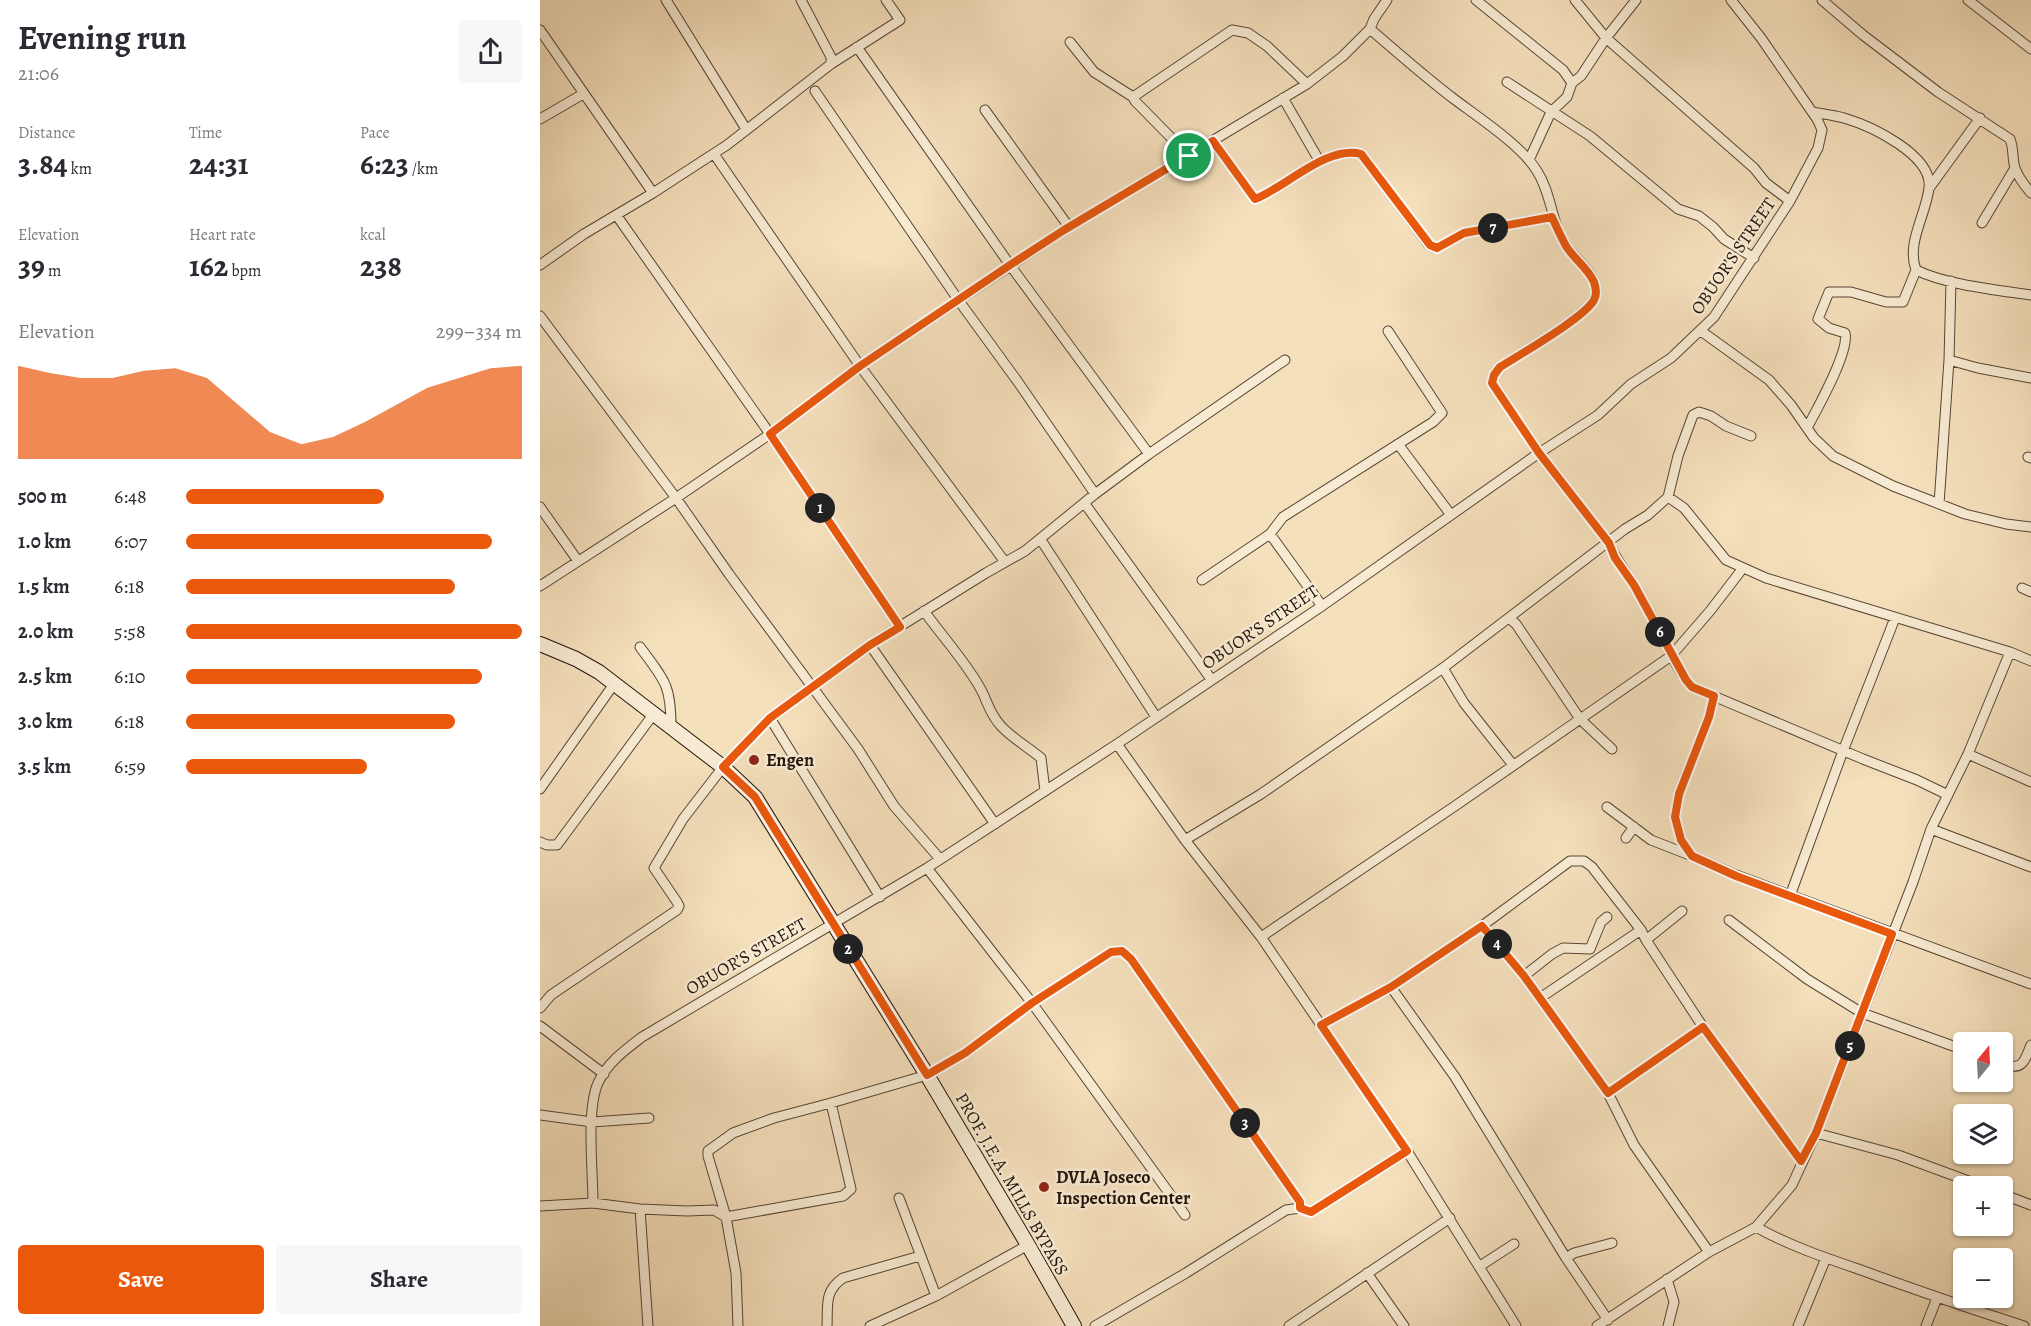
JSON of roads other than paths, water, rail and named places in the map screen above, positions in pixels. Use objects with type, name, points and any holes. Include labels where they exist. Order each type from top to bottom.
[{"type":"street","points":[[666,0],[746,129]]},
{"type":"street","points":[[801,0],[831,57],[831,63]]},
{"type":"street","points":[[540,265],[584,234],[617,216],[714,154],[831,63],[900,20],[886,0]]},
{"type":"street","points":[[540,586],[770,434],[860,366],[1010,265],[1307,84],[1343,56],[1370,29],[1387,0]]},
{"type":"street","points":[[1476,0],[1563,70],[1572,83]]},
{"type":"street","points":[[1575,0],[1606,38],[1754,168],[1766,183],[1790,201]]},
{"type":"street","points":[[1529,160],[1551,112],[1567,97],[1572,83],[1581,76],[1606,38],[1636,0]]},
{"type":"street","name":"OBUOR’S STREET","points":[[594,1203],[592,1122],[595,1094],[604,1074],[615,1058],[642,1037],[927,868],[1117,744],[1322,606],[1539,453],[1598,415],[1631,384],[1671,358],[1701,331],[1714,317],[1790,201],[1822,139],[1822,130],[1812,112],[1761,38],[1731,0]]},
{"type":"street","points":[[1822,0],[1938,93],[2010,139],[2014,149],[2015,168],[2031,193]]},
{"type":"street","points":[[1968,0],[2031,49]]},
{"type":"street","points":[[1370,29],[1529,160],[1538,171],[1546,189],[1552,217],[1567,247],[1584,266],[1594,282],[1596,291],[1594,300],[1585,310],[1500,367],[1492,383],[1539,453],[1609,543],[1615,558],[1644,602],[1671,656],[1692,687],[1948,795]]},
{"type":"street","points":[[540,30],[653,193]]},
{"type":"street","points":[[1133,98],[1233,30],[1248,33],[1267,46],[1307,84]]},
{"type":"street","points":[[1070,42],[1094,72],[1133,98],[1189,156]]},
{"type":"street","points":[[857,47],[1010,265],[1149,454]]},
{"type":"street","points":[[1507,82],[1590,136],[1678,209],[1699,216],[1724,239],[1754,258]]},
{"type":"street","points":[[815,91],[1095,494]]},
{"type":"street","points":[[540,119],[584,94]]},
{"type":"street","points":[[1282,98],[1320,162]]},
{"type":"street","points":[[986,110],[1069,227]]},
{"type":"street","points":[[1812,112],[1845,118],[1896,141],[1922,166],[1930,187]]},
{"type":"street","points":[[1807,428],[1834,373],[1847,340],[1845,333],[1829,328],[1818,319],[1829,292],[1851,292],[1886,302],[1903,302],[1916,270],[1914,265],[1915,243],[1930,187],[1980,118]]},
{"type":"street","points":[[1213,141],[1255,199],[1320,162],[1350,151],[1361,154],[1434,248],[1464,233],[1552,217]]},
{"type":"street","points":[[714,154],[860,366],[1005,562]]},
{"type":"street","points":[[1982,223],[2015,168]]},
{"type":"street","points":[[617,216],[770,434],[900,627]]},
{"type":"street","points":[[1916,270],[1951,281],[2031,295]]},
{"type":"street","points":[[1939,504],[1949,360],[1951,281]]},
{"type":"street","points":[[540,316],[676,498],[858,749],[894,806],[940,859]]},
{"type":"street","points":[[1202,580],[1270,534],[1283,517],[1433,422],[1442,413],[1388,331]]},
{"type":"street","points":[[1701,331],[1769,380],[1791,405],[1814,438],[1833,456],[1893,486],[1965,514],[2006,524],[2031,527]]},
{"type":"street","points":[[540,1008],[551,995],[677,910],[679,906],[677,902],[654,868],[682,819],[723,767],[770,718],[870,645],[1041,540],[1095,494],[1149,454],[1285,360]]},
{"type":"street","points":[[1949,360],[2031,378]]},
{"type":"street","points":[[1185,840],[1261,794],[1443,668],[1625,529],[1648,515],[1668,497],[1678,456],[1693,415],[1699,412],[1711,416],[1726,426],[1751,436]]},
{"type":"street","points":[[1398,444],[1451,515]]},
{"type":"street","points":[[1668,497],[1689,513],[1726,560],[1743,568],[1766,578],[2010,651],[2031,661]]},
{"type":"street","points":[[1085,504],[1211,680]]},
{"type":"street","points":[[540,507],[578,561]]},
{"type":"street","points":[[1270,534],[1322,606]]},
{"type":"street","points":[[1041,540],[1156,717]]},
{"type":"street","points":[[1261,937],[1671,656],[1743,568]]},
{"type":"street","points":[[924,611],[969,670],[980,688],[988,709],[1002,727],[1041,758],[1045,791]]},
{"type":"street","points":[[1509,618],[1516,624],[1580,719],[1611,749]]},
{"type":"street","points":[[1790,896],[1895,618]]},
{"type":"street","name":"PROF. J.E.A. MILLS BYPASS","points":[[540,644],[576,658],[599,672],[655,712],[723,767],[755,797],[927,1075],[1028,1245],[1068,1324]]},
{"type":"street","points":[[870,645],[995,824]]},
{"type":"street","points":[[640,647],[666,682],[671,700],[671,726]]},
{"type":"street","points":[[1597,1326],[1708,1252],[1756,1227],[1792,1185],[1801,1161],[1816,1133],[1913,882],[1931,829],[1968,754],[2010,651]]},
{"type":"street","points":[[1443,668],[1464,703],[1513,765]]},
{"type":"street","points":[[540,789],[614,684]]},
{"type":"street","points":[[1692,856],[1681,840],[1675,817],[1679,794],[1709,717],[1714,696]]},
{"type":"street","points":[[540,842],[556,845],[655,712]]},
{"type":"street","points":[[770,718],[880,897]]},
{"type":"street","points":[[1117,744],[1185,840],[1261,937],[1407,1151],[1516,1326]]},
{"type":"street","points":[[1968,754],[2031,782]]},
{"type":"street","points":[[1606,807],[1651,840],[1736,876],[2031,984]]},
{"type":"street","points":[[1626,838],[1634,827]]},
{"type":"street","points":[[1931,829],[2031,867]]},
{"type":"street","points":[[1321,1025],[1391,987],[1482,926],[1570,861],[1584,861],[1592,867],[1641,930],[1703,1027],[1801,1161]]},
{"type":"street","points":[[927,868],[1032,1003],[1185,1215]]},
{"type":"street","points":[[1646,940],[1682,911]]},
{"type":"street","points":[[1524,976],[1551,954],[1563,948],[1590,949],[1601,922],[1606,917]]},
{"type":"street","points":[[1729,920],[1807,979],[1862,1013],[1953,1046]]},
{"type":"street","points":[[1482,926],[1524,976],[1608,1093],[1634,1145],[1708,1252]]},
{"type":"street","points":[[1540,998],[1641,930]]},
{"type":"street","points":[[738,1326],[736,1273],[726,1217],[708,1156],[711,1147],[733,1133],[774,1118],[831,1104],[927,1075],[965,1053],[1032,1003],[1111,952],[1122,951],[1131,959],[1300,1202],[1300,1208]]},
{"type":"street","points":[[1391,987],[1455,1077],[1566,1258],[1608,1320]]},
{"type":"street","points":[[540,1026],[604,1074]]},
{"type":"street","points":[[1608,1093],[1703,1027]]},
{"type":"street","points":[[2013,1067],[2018,1067],[2024,1062],[2031,1045]]},
{"type":"street","points":[[540,1206],[594,1203],[640,1209],[714,1210],[726,1217],[843,1196],[851,1189],[831,1104]]},
{"type":"street","points":[[540,1115],[592,1122],[649,1118]]},
{"type":"street","points":[[1816,1133],[1898,1155],[1955,1176]]},
{"type":"street","points":[[1095,1326],[1186,1273],[1286,1210],[1300,1208],[1311,1212],[1407,1151]]},
{"type":"street","points":[[899,1198],[936,1296]]},
{"type":"street","points":[[2013,1198],[2031,1205]]},
{"type":"street","points":[[640,1209],[648,1326]]},
{"type":"street","points":[[1288,1326],[1450,1218]]},
{"type":"street","points":[[1756,1227],[1776,1239],[1826,1258],[2024,1326]]},
{"type":"street","points":[[1566,1258],[1574,1253],[1612,1243]]},
{"type":"street","points":[[1480,1266],[1514,1244]]},
{"type":"street","points":[[870,1326],[936,1296],[1028,1245]]},
{"type":"street","points":[[828,1326],[828,1295],[834,1285],[843,1278],[920,1256]]},
{"type":"street","points":[[1798,1326],[1826,1258]]},
{"type":"street","points":[[1367,1273],[1404,1326]]},
{"type":"street","points":[[1667,1279],[1674,1302],[1668,1326]]},
{"type":"street","points":[[1926,1326],[1937,1298]]},
{"type":"place","name":"Engen","points":[[754,760]]},
{"type":"place","name":"DVLA Joseco Inspection Center","points":[[1044,1187]]}]
